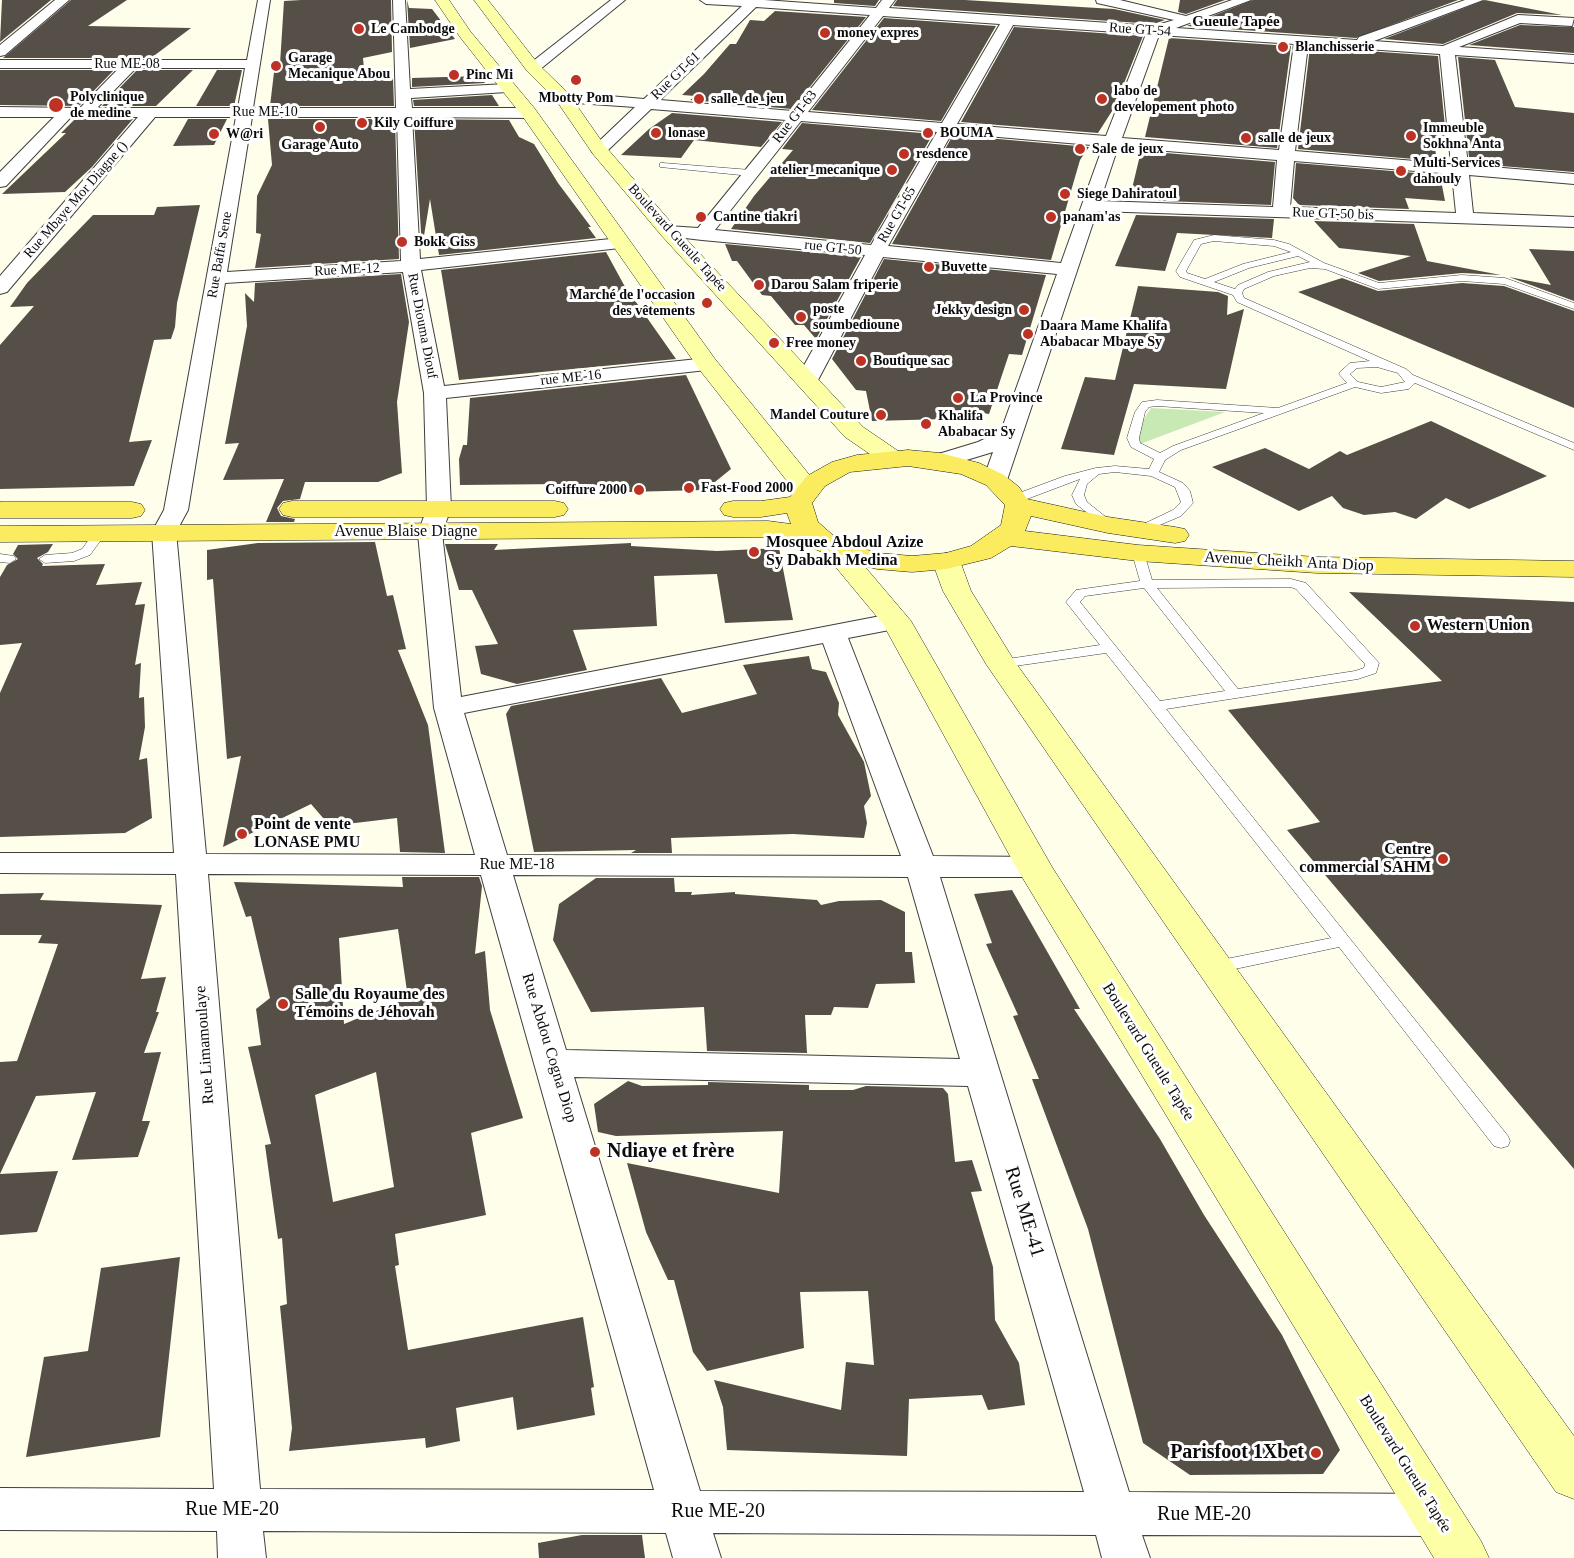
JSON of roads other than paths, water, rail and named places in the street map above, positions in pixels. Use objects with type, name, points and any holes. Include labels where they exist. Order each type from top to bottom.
[{"type":"main road","points":[[823,540],[801,519],[803,496],[816,481],[841,468],[892,458],[940,461],[970,468],[995,480],[1016,502],[1018,516],[1014,527],[1006,537]]},
{"type":"main road","name":"Avenue Blaise Diagne","points":[[3,540],[170,521],[652,519],[761,509],[803,496]]},
{"type":"main road","name":"Avenue Cheikh Anta Diop","points":[[1016,502],[1108,525],[1138,541],[1317,565],[1574,568]]},
{"type":"main road","name":"Avenue Blaise Diagne","points":[[652,519],[768,529],[823,540],[861,557],[886,562],[945,561],[981,552],[1006,537]]},
{"type":"main road","name":"Avenue Blaise Diagne","points":[[3,540],[100,533],[170,521]]},
{"type":"main road","name":"Avenue Cheikh Anta Diop","points":[[1006,537],[1574,550]]},
{"type":"street","points":[[0,52],[63,0]]},
{"type":"street","name":"Rue Baffa Sene","points":[[170,521],[216,278],[264,0]]},
{"type":"street","name":"Rue Diouma Diouf","points":[[399,0],[411,266],[435,393],[434,520]]},
{"type":"street","points":[[442,0],[507,88],[529,113],[803,496]]},
{"type":"street","name":"Boulevard Gueule Tapée","points":[[481,0],[533,68],[562,98],[599,150],[669,231],[854,432],[892,458]]},
{"type":"street","points":[[533,68],[619,0]]},
{"type":"street","name":"Rue GT-54","points":[[706,0],[884,6],[1009,21],[1157,29],[1574,59]]},
{"type":"street","points":[[1102,0],[1186,18]]},
{"type":"street","points":[[1198,0],[1226,6]]},
{"type":"street","points":[[995,480],[1092,206],[1112,142],[1157,29],[1245,0]]},
{"type":"street","points":[[1354,44],[1478,0]]},
{"type":"street","name":"Rue GT-61","points":[[599,150],[753,3]]},
{"type":"street","points":[[1524,5],[1573,20]]},
{"type":"street","name":"Rue GT-63","points":[[702,234],[884,6]]},
{"type":"street","points":[[1043,23],[1050,10]]},
{"type":"street","points":[[1465,219],[1447,50],[1452,45],[1518,19],[1573,20]]},
{"type":"street","name":"Rue GT-65","points":[[807,380],[876,252],[1009,21]]},
{"type":"street","points":[[1281,212],[1286,156],[1302,40]]},
{"type":"street","name":"Rue ME-08","points":[[0,64],[253,64]]},
{"type":"street","points":[[0,182],[132,64]]},
{"type":"street","points":[[404,104],[507,88]]},
{"type":"street","points":[[562,98],[1574,179]]},
{"type":"street","name":"Rue ME-10","points":[[0,112],[245,112],[404,104],[529,113]]},
{"type":"street","name":"Rue Mbaye Mor Diagne ()","points":[[0,288],[152,111]]},
{"type":"street","name":"Rue GT-50 bis","points":[[1092,206],[1574,222]]},
{"type":"street","name":"rue GT-50","points":[[669,231],[1068,269]]},
{"type":"street","name":"Rue ME-12","points":[[216,278],[411,266],[620,243]]},
{"type":"street","name":"rue ME-16","points":[[435,393],[707,364]]},
{"type":"street","points":[[940,461],[986,447],[1009,436]]},
{"type":"street","name":"Rue Abdou Cogna Diop","points":[[434,520],[448,708],[697,1558]]},
{"type":"street","name":"Rue Limamoulaye","points":[[170,521],[192,864],[242,1558]]},
{"type":"street","name":"Boulevard Gueule Tapée","points":[[823,540],[896,621],[1034,867],[1463,1558]]},
{"type":"street","points":[[945,561],[962,600],[1002,664],[1574,1476]]},
{"type":"street","points":[[448,708],[896,621]]},
{"type":"street","name":"Rue ME-41","points":[[833,633],[921,867],[1126,1558]]},
{"type":"street","name":"Rue ME-18","points":[[0,863],[1034,867]]},
{"type":"street","points":[[553,1063],[982,1073]]},
{"type":"street","name":"Rue ME-20","points":[[0,1509],[1437,1515]]},
{"type":"lane","points":[[663,165],[751,173]]},
{"type":"lane","points":[[1574,306],[1505,281],[1485,278],[1378,286],[1274,243],[1204,239],[1197,242],[1181,271],[1183,275],[1237,293],[1240,300],[1390,366],[1409,377],[1574,447]]},
{"type":"lane","points":[[1204,283],[1246,266],[1298,253]]},
{"type":"lane","points":[[1237,293],[1241,287],[1296,267],[1326,266]]},
{"type":"lane","points":[[1545,294],[1574,295]]},
{"type":"lane","points":[[1390,366],[1354,365],[1344,374],[1354,384],[1381,390],[1405,387],[1410,383],[1409,377]]},
{"type":"lane","points":[[1153,472],[1160,458],[1177,448],[1354,384]]},
{"type":"lane","points":[[1160,458],[1135,445],[1133,438],[1140,412],[1146,405],[1157,402],[1281,411]]},
{"type":"lane","points":[[1016,502],[1069,478],[1115,469],[1153,472],[1179,485],[1184,491],[1187,503],[1138,541],[1147,584],[1234,694]]},
{"type":"lane","points":[[1096,471],[1082,483],[1078,495],[1082,504],[1108,525]]},
{"type":"lane","points":[[45,559],[74,557],[86,552],[100,533]]},
{"type":"lane","points":[[1156,706],[1358,675],[1371,670],[1372,663],[1301,586],[1291,583],[1147,584],[1081,593],[1076,596],[1073,603],[1501,1141]]},
{"type":"lane","points":[[1002,664],[1109,648]]},
{"type":"lane","points":[[1216,967],[1343,941]]},
{"type":"place","name":"Le Cambodge","points":[[359,29]]},
{"type":"place","name":"money expres","points":[[825,33]]},
{"type":"place","name":"Blanchisserie","points":[[1283,47]]},
{"type":"place","name":"Garage Mecanique Abou","points":[[276,66]]},
{"type":"place","name":"Pinc Mi","points":[[454,75]]},
{"type":"place","name":"Mbotty Pom","points":[[576,80]]},
{"type":"place","name":"salle_de_jeu","points":[[699,99]]},
{"type":"place","name":"labo de developement photo","points":[[1102,99]]},
{"type":"place","name":"Polyclinique de medine","points":[[56,105]]},
{"type":"place","name":"Kily Coiffure","points":[[362,123]]},
{"type":"place","name":"Garage Auto","points":[[320,127]]},
{"type":"place","name":"lonase","points":[[656,133]]},
{"type":"place","name":"BOUMA","points":[[928,133]]},
{"type":"place","name":"W@ri","points":[[214,134]]},
{"type":"place","name":"Immeuble Sokhna Anta","points":[[1411,136]]},
{"type":"place","name":"salle de jeux","points":[[1246,138]]},
{"type":"place","name":"Sale de jeux","points":[[1080,149]]},
{"type":"place","name":"resdence","points":[[904,154]]},
{"type":"place","name":"atelier_mecanique","points":[[892,170]]},
{"type":"place","name":"Multi-Services dahouly","points":[[1401,171]]},
{"type":"place","name":"Siege Dahiratoul","points":[[1065,194]]},
{"type":"place","name":"Cantine tiakri","points":[[701,217]]},
{"type":"place","name":"panam'as","points":[[1051,217]]},
{"type":"place","name":"Bokk Giss","points":[[402,242]]},
{"type":"place","name":"Buvette","points":[[929,267]]},
{"type":"place","name":"Darou Salam friperie","points":[[759,285]]},
{"type":"place","name":"Marché de l'occasion des vêtements","points":[[707,303]]},
{"type":"place","name":"Jekky design","points":[[1024,310]]},
{"type":"place","name":"poste soumbedioune","points":[[801,317]]},
{"type":"place","name":"Daara Mame Khalifa Ababacar Mbaye Sy","points":[[1028,334]]},
{"type":"place","name":"Free money","points":[[774,343]]},
{"type":"place","name":"Boutique sac","points":[[861,361]]},
{"type":"place","name":"La Province","points":[[958,398]]},
{"type":"place","name":"Mandel Couture","points":[[881,415]]},
{"type":"place","name":"Khalifa Ababacar Sy","points":[[926,424]]},
{"type":"place","name":"Fast-Food 2000","points":[[689,488]]},
{"type":"place","name":"Coiffure 2000","points":[[639,490]]},
{"type":"place","name":"Mosquee Abdoul Azize Sy Dabakh Medina","points":[[754,552]]},
{"type":"place","name":"Western Union","points":[[1415,626]]},
{"type":"place","name":"Point de vente LONASE PMU","points":[[242,834]]},
{"type":"place","name":"Centre commercial SAHM","points":[[1443,859]]},
{"type":"place","name":"Salle du Royaume des Témoins de Jéhovah","points":[[283,1004]]},
{"type":"place","name":"Ndiaye et frère","points":[[595,1152]]},
{"type":"place","name":"Parisfoot 1Xbet","points":[[1316,1453]]},
{"type":"district","name":"Gueule Tapée","points":[[1236,22]]}]
